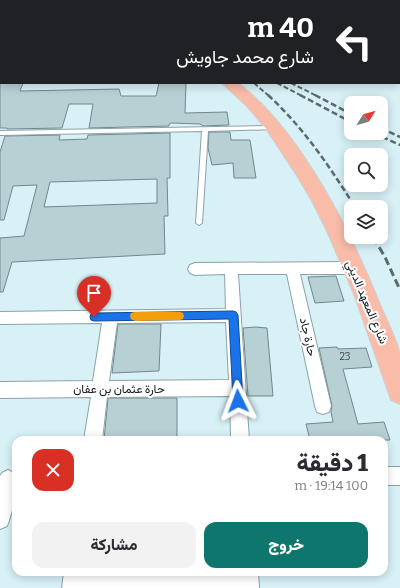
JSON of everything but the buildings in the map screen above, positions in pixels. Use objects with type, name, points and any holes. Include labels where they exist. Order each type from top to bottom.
[{"type":"main road","name":"شارع المعهد الديني","points":[[230,84],[254,106],[274,128],[303,169],[325,208],[354,268],[385,344],[400,390]]},
{"type":"street","name":"حارة جاد","points":[[292,268],[323,406]]},
{"type":"street","points":[[195,269],[354,268]]},
{"type":"street","points":[[231,269],[240,436]]},
{"type":"street","points":[[0,318],[233,315]]},
{"type":"street","points":[[94,436],[110,317]]},
{"type":"street","name":"حارة عثمان بن عفان","points":[[0,390],[237,388]]},
{"type":"street","points":[[388,476],[400,476]]},
{"type":"street","points":[[0,519],[8,479]]},
{"type":"street","points":[[73,582],[248,582]]},
{"type":"lane","points":[[0,133],[274,128]]},
{"type":"lane","points":[[199,224],[205,130]]},
{"type":"railway","points":[[255,84],[269,96]]},
{"type":"railway","points":[[279,84],[302,96]]},
{"type":"railway","points":[[293,84],[315,95]]},
{"type":"railway","points":[[268,95],[293,120],[336,177],[351,200]]},
{"type":"railway","points":[[300,95],[344,118]]},
{"type":"railway","points":[[315,95],[344,110]]},
{"type":"railway","points":[[388,131],[400,137]]},
{"type":"railway","points":[[388,139],[400,145]]},
{"type":"railway","points":[[377,244],[385,257],[400,290]]},
{"type":"slow traffic","points":[[135,316],[180,316]]},
{"type":"route","points":[[94,317],[233,315],[238,401]]}]
